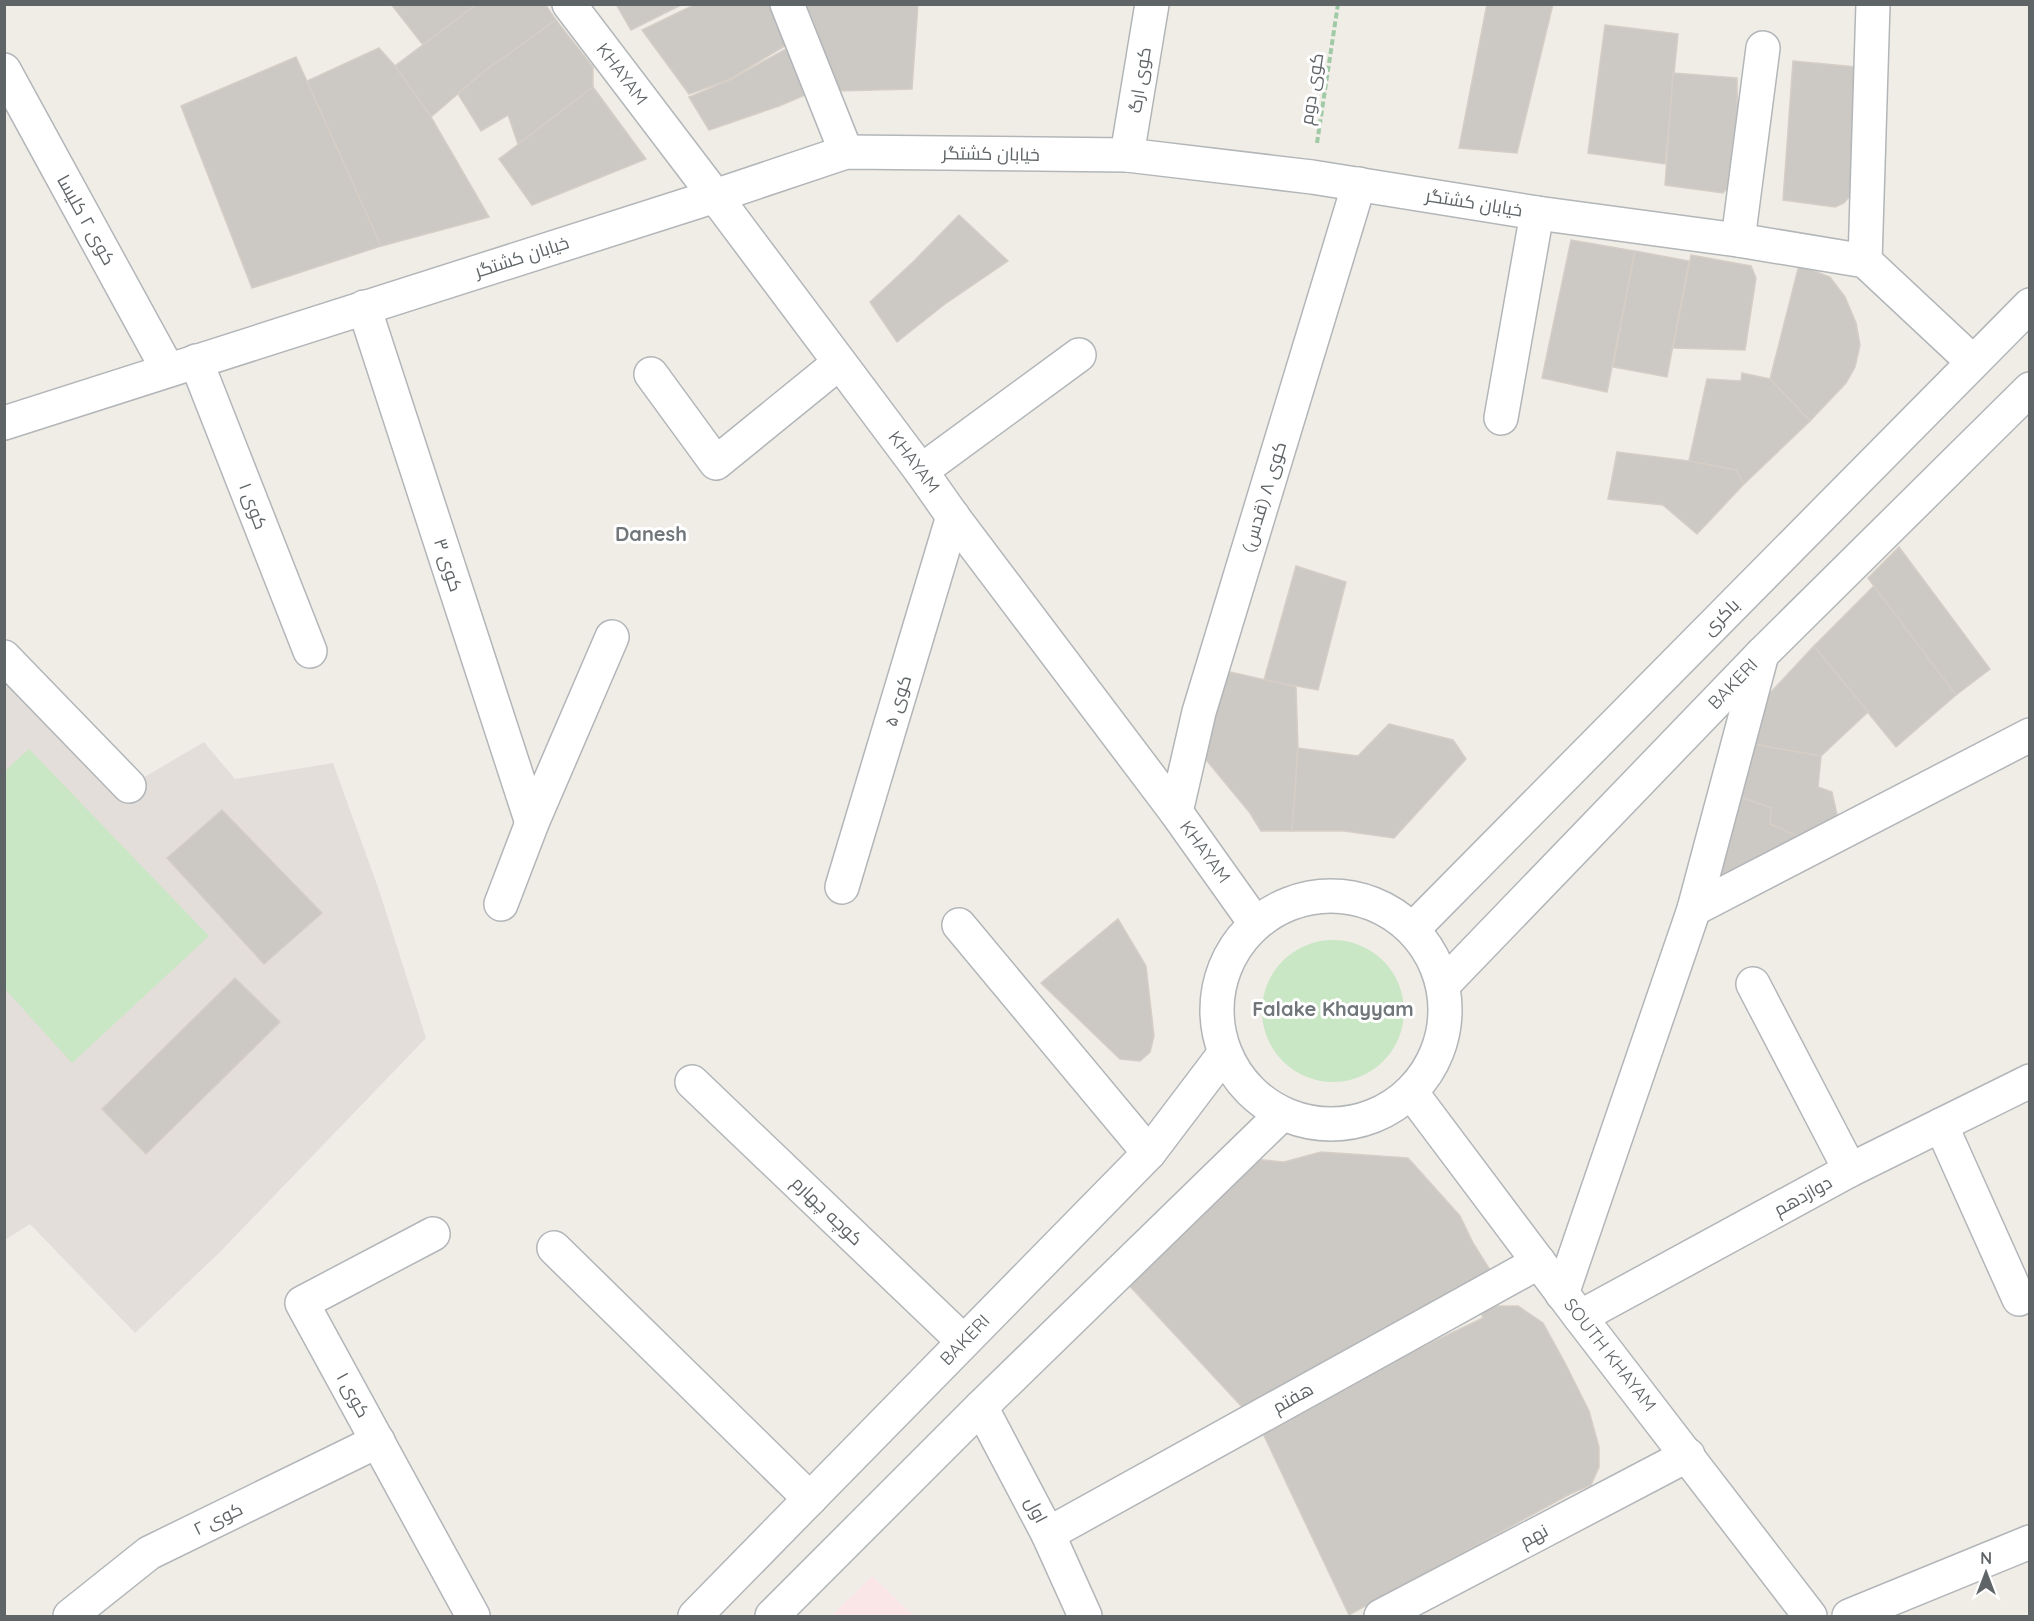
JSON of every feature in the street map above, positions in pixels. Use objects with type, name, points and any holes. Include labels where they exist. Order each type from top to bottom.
[{"type":"street","name":"KHAYAM","points":[[569,4],[1176,812],[1256,923]]},
{"type":"street","points":[[787,4],[846,152]]},
{"type":"street","name":"کوی ارگ","points":[[1127,156],[1152,4]]},
{"type":"street","points":[[1873,4],[1865,261],[1973,362]]},
{"type":"street","points":[[1738,240],[1763,48]]},
{"type":"street","name":"کوی ۲ کلیسا","points":[[4,70],[182,365]]},
{"type":"street","name":"خیابان کشتگر","points":[[4,423],[846,152],[1127,156],[1312,177],[1537,213],[1738,240],[1865,261]]},
{"type":"street","name":"کوی ۸ (قدس)","points":[[1176,812],[1198,712],[1359,184]]},
{"type":"street","points":[[1502,418],[1537,213]]},
{"type":"street","name":"باکری","points":[[1413,929],[2030,305]]},
{"type":"street","name":"کوی ۳","points":[[364,307],[532,823]]},
{"type":"street","points":[[921,471],[1079,355]]},
{"type":"street","points":[[651,374],[716,463],[839,363]]},
{"type":"street","name":"کوی ۱","points":[[182,365],[310,651]]},
{"type":"street","name":"BAKERI","points":[[1443,985],[1762,654],[2030,389]]},
{"type":"street","name":"کوی ۵","points":[[842,887],[953,516]]},
{"type":"street","points":[[501,904],[532,823],[612,638]]},
{"type":"street","points":[[1571,1306],[1694,909],[1762,654]]},
{"type":"street","points":[[4,657],[129,786]]},
{"type":"street","points":[[1694,909],[2030,735]]},
{"type":"street","points":[[1313,897],[1350,897],[1384,908],[1413,929],[1432,955],[1443,985],[1446,1015],[1441,1043],[1428,1071],[1411,1092],[1389,1109],[1364,1120],[1336,1125],[1309,1123],[1282,1114],[1258,1099],[1239,1079],[1224,1054],[1217,1026],[1216,998],[1223,970],[1236,945],[1256,923],[1279,908],[1313,897]]},
{"type":"street","points":[[959,925],[1149,1153]]},
{"type":"street","points":[[1753,984],[1850,1170]]},
{"type":"street","name":"BAKERI","points":[[712,1611],[810,1499],[1149,1153],[1224,1054]]},
{"type":"street","name":"دوازدهم","points":[[1571,1306],[2030,1081]]},
{"type":"street","name":"کوچه چهارم","points":[[692,1082],[963,1341]]},
{"type":"street","name":"SOUTH KHAYAM","points":[[1411,1092],[1571,1306],[1688,1455],[1810,1617]]},
{"type":"street","points":[[772,1617],[981,1407],[1282,1114]]},
{"type":"street","points":[[1941,1125],[2019,1299]]},
{"type":"street","name":"کوی ۱","points":[[433,1234],[302,1303],[473,1617]]},
{"type":"street","points":[[554,1248],[810,1499]]},
{"type":"street","name":"هفتم","points":[[1048,1534],[1539,1262]]},
{"type":"street","name":"اول","points":[[981,1407],[1048,1534],[1085,1617]]},
{"type":"street","name":"کوی ۲","points":[[70,1617],[149,1553],[378,1441]]},
{"type":"street","name":"نهم","points":[[1381,1617],[1688,1455]]},
{"type":"street","points":[[1849,1617],[2030,1542]]},
{"type":"path","name":"کوی دوم","points":[[1312,177],[1338,4]]},
{"type":"shaded area","points":[[4,657],[129,786],[204,742],[235,779],[333,763],[380,893],[426,1038],[220,1252],[135,1333],[30,1224],[5,1240]]},
{"type":"shaded area","points":[[872,1576],[914,1616],[831,1616]]},
{"type":"green space","points":[[29,749],[209,936],[72,1063],[5,989],[5,771]]},
{"type":"green space","points":[[1333,940],[1360,946],[1383,961],[1398,984],[1404,1011],[1398,1038],[1383,1061],[1360,1076],[1333,1082],[1306,1076],[1283,1061],[1268,1038],[1262,1011],[1268,984],[1283,961],[1306,946]]},
{"type":"building","points":[[391,4],[477,4],[423,45]]},
{"type":"building","points":[[477,4],[545,4],[556,20],[482,73],[431,117],[395,66]]},
{"type":"building","points":[[616,4],[683,4],[631,30]]},
{"type":"building","points":[[696,4],[774,4],[790,43],[728,80],[689,94],[642,30]]},
{"type":"building","points":[[801,4],[918,4],[912,89],[837,91]]},
{"type":"building","points":[[1487,4],[1553,4],[1517,153],[1459,148]]},
{"type":"building","points":[[556,20],[593,67],[593,87],[518,144],[508,115],[481,131],[458,94],[482,73]]},
{"type":"building","points":[[1605,25],[1678,34],[1665,164],[1588,153]]},
{"type":"building","points":[[793,45],[812,92],[709,130],[689,97],[730,80]]},
{"type":"building","points":[[379,48],[395,66],[431,117],[489,217],[381,246],[307,81]]},
{"type":"building","points":[[296,57],[381,246],[252,288],[181,106]]},
{"type":"building","points":[[1793,61],[1856,67],[1856,189],[1844,203],[1835,207],[1783,200]]},
{"type":"building","points":[[1673,73],[1737,78],[1738,177],[1723,193],[1665,185]]},
{"type":"building","points":[[593,87],[646,159],[532,205],[499,159]]},
{"type":"building","points":[[959,215],[1008,261],[945,304],[897,342],[870,302]]},
{"type":"building","points":[[1571,240],[1635,251],[1607,392],[1542,378]]},
{"type":"building","points":[[1635,251],[1689,261],[1667,377],[1613,367]]},
{"type":"building","points":[[1691,255],[1751,266],[1756,278],[1745,350],[1673,348]]},
{"type":"building","points":[[1799,265],[1830,277],[1845,297],[1856,323],[1860,345],[1855,367],[1846,383],[1810,421],[1770,379]]},
{"type":"building","points":[[1742,373],[1770,379],[1810,421],[1744,484],[1736,470],[1689,461],[1707,379],[1741,381]]},
{"type":"building","points":[[1617,452],[1689,461],[1736,470],[1744,484],[1697,534],[1663,505],[1608,499]]},
{"type":"building","points":[[1899,547],[1990,669],[1956,695],[1868,578]]},
{"type":"building","points":[[1296,566],[1346,582],[1318,690],[1264,680]]},
{"type":"building","points":[[1874,586],[1956,695],[1896,747],[1814,646]]},
{"type":"building","points":[[1814,646],[1868,712],[1821,756],[1752,744],[1757,707]]},
{"type":"building","points":[[1217,669],[1296,687],[1298,748],[1292,831],[1261,831],[1250,813],[1198,750]]},
{"type":"building","points":[[1389,724],[1453,740],[1466,759],[1394,838],[1344,831],[1292,831],[1298,748],[1358,756]]},
{"type":"building","points":[[1752,744],[1821,756],[1818,787],[1832,792],[1838,819],[1802,838],[1770,824],[1771,808],[1739,796]]},
{"type":"building","points":[[1735,795],[1771,808],[1770,824],[1802,838],[1716,878]]},
{"type":"building","points":[[222,810],[322,913],[264,964],[167,858]]},
{"type":"building","points":[[1118,919],[1146,966],[1154,1036],[1150,1052],[1140,1061],[1120,1059],[1041,983]]},
{"type":"building","points":[[235,978],[280,1022],[146,1154],[102,1109]]},
{"type":"building","points":[[1321,1152],[1408,1158],[1460,1216],[1473,1243],[1492,1273],[1244,1409],[1126,1282],[1252,1159],[1284,1162]]},
{"type":"building","points":[[1496,1306],[1518,1306],[1543,1323],[1565,1363],[1589,1411],[1599,1447],[1599,1467],[1591,1485],[1570,1494],[1349,1615],[1259,1425],[1483,1318],[1481,1313]]},
{"type":"district","name":"Danesh","points":[[651,534]]},
{"type":"district","name":"Falake Khayyam","points":[[1333,1009]]}]
